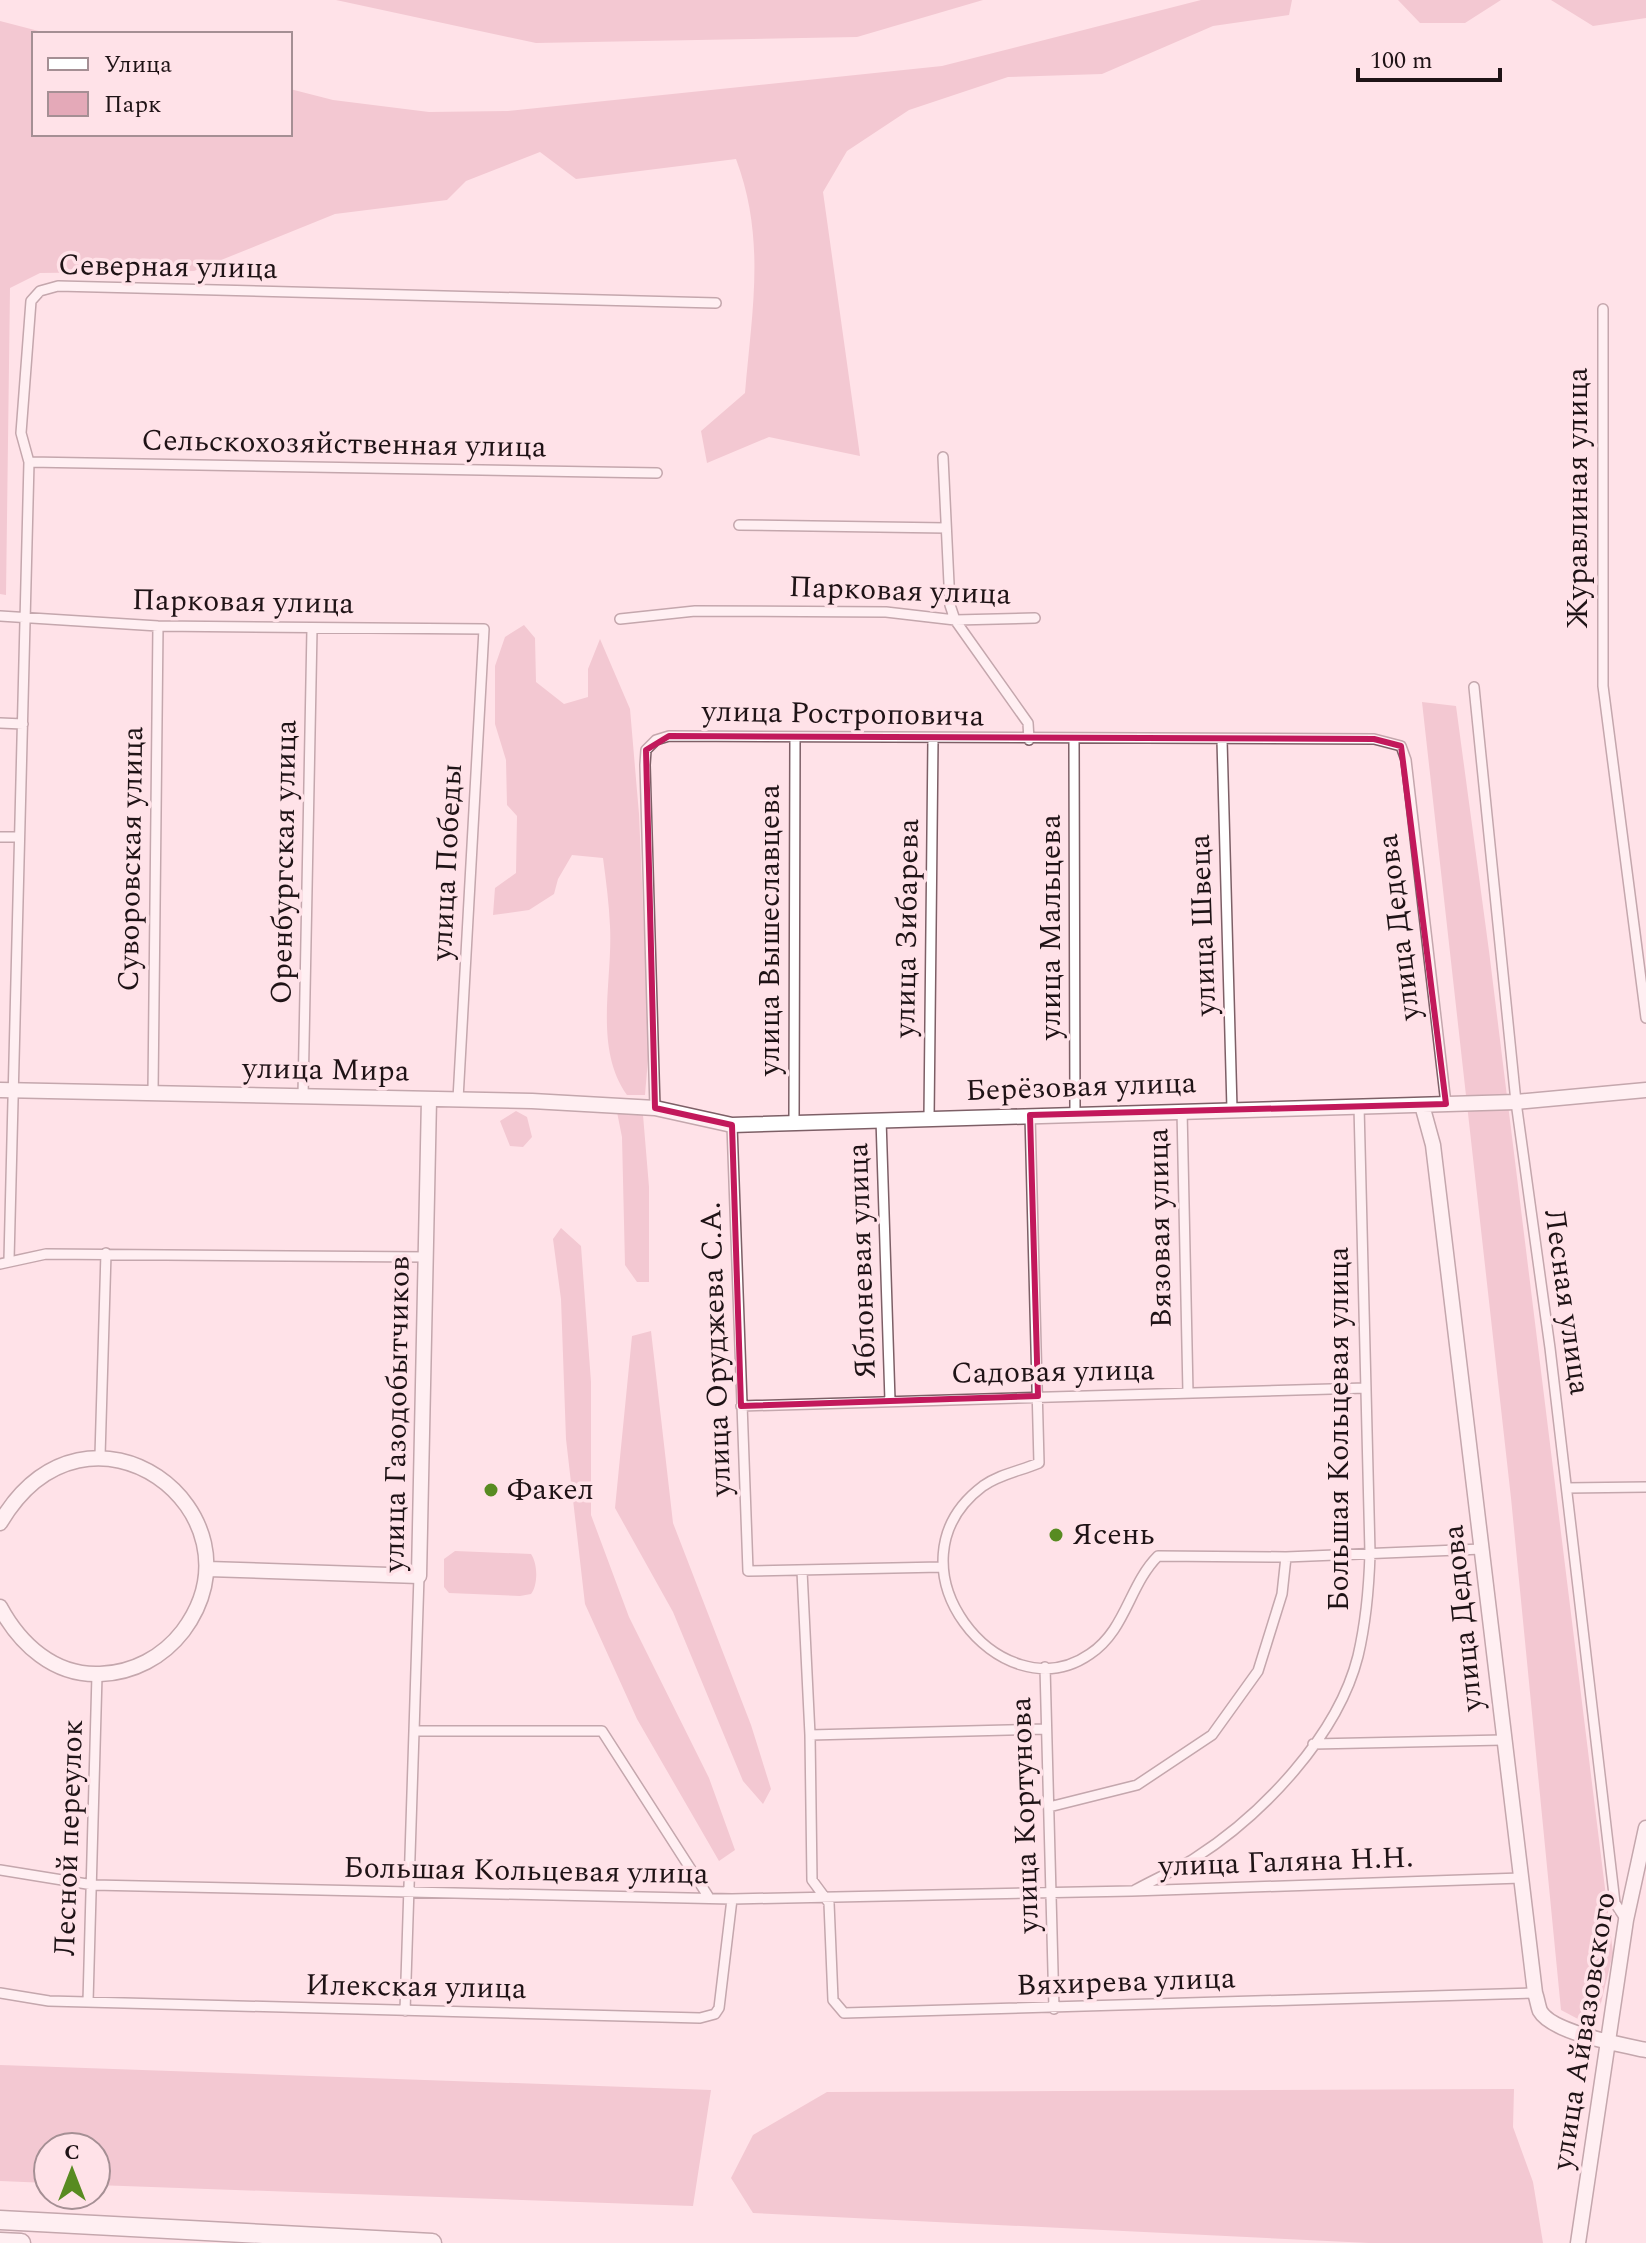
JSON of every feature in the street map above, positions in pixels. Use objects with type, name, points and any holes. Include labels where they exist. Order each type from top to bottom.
[{"type":"highway","points":[[0,2220],[432,2243]]},
{"type":"highway","points":[[0,2242],[21,2243]]},
{"type":"street","name":"Северная улица","points":[[4,1262],[6,1090],[27,617],[29,462],[21,433],[31,301],[40,291],[58,286],[716,303]]},
{"type":"street","name":"Журавлиная улица","points":[[1603,309],[1603,686],[1646,1018]]},
{"type":"street","points":[[943,457],[950,605],[955,620],[1028,723],[1029,740]]},
{"type":"street","name":"Сельскохозяйственная улица","points":[[29,462],[657,473]]},
{"type":"street","points":[[739,525],[946,528]]},
{"type":"street","name":"Парковая улица","points":[[620,619],[695,611],[886,612],[955,620],[1035,618]]},
{"type":"street","name":"Парковая улица","points":[[0,616],[158,626],[484,629]]},
{"type":"street","name":"Суворовская улица","points":[[153,1092],[158,626]]},
{"type":"street","name":"Оренбургская улица","points":[[303,1096],[312,629]]},
{"type":"street","name":"улица Победы","points":[[458,1099],[484,629]]},
{"type":"street","name":"Лесная улица","points":[[1474,687],[1516,1102],[1567,1488],[1615,1903],[1626,1920]]},
{"type":"street","points":[[0,723],[23,724]]},
{"type":"street","name":"улица Ростроповича","points":[[653,1108],[646,750],[656,740],[669,736],[1029,740],[1374,739],[1401,746]]},
{"type":"street","name":"улица Вышеславцева","points":[[794,1122],[795,738]]},
{"type":"street","name":"улица Зибарева","points":[[929,1118],[933,739]]},
{"type":"street","name":"улица Мальцева","points":[[1074,740],[1075,1114]]},
{"type":"street","name":"улица Швеца","points":[[1222,740],[1232,1109]]},
{"type":"street","name":"улица Дедова","points":[[1401,746],[1406,760],[1446,1104]]},
{"type":"street","points":[[0,837],[18,837]]},
{"type":"street","name":"улица Мира","points":[[6,1090],[458,1099],[653,1108]]},
{"type":"street","name":"Берёзовая улица","points":[[653,1108],[732,1125],[1516,1102],[1646,1090]]},
{"type":"street","name":"улица Газодобытчиков","points":[[405,2011],[419,1576],[429,1099]]},
{"type":"street","name":"улица Дедова","points":[[1422,1105],[1433,1145],[1535,1993],[1541,2013],[1553,2023],[1606,2042],[1646,2050]]},
{"type":"street","name":"Большая Кольцевая улица","points":[[1132,1891],[1194,1858],[1242,1823],[1286,1781],[1338,1706],[1357,1660],[1368,1607],[1370,1553],[1359,1106]]},
{"type":"street","name":"Вязовая улица","points":[[1182,1110],[1188,1393]]},
{"type":"street","points":[[1030,1115],[1039,1463],[982,1486],[966,1502],[947,1540],[941,1567],[950,1602],[966,1628],[988,1648],[1015,1661],[1045,1667],[1070,1665],[1106,1641],[1119,1624],[1145,1568],[1158,1556],[1286,1557],[1482,1549]]},
{"type":"street","name":"Яблоневая улица","points":[[881,1119],[890,1401]]},
{"type":"street","name":"улица Оруджева С.А.","points":[[732,1125],[748,1571],[802,1571]]},
{"type":"street","points":[[100,1456],[106,1253]]},
{"type":"street","points":[[4,1262],[46,1254],[106,1253],[427,1257]]},
{"type":"street","name":"Садовая улица","points":[[741,1406],[1366,1388]]},
{"type":"street","points":[[0,1523],[17,1496],[33,1481],[75,1461],[100,1456],[146,1468],[180,1496],[198,1526],[208,1569],[192,1618],[173,1645],[149,1662],[97,1675],[63,1668],[35,1653],[13,1631],[0,1607]]},
{"type":"street","points":[[1567,1488],[1646,1487]]},
{"type":"street","points":[[1049,1807],[1137,1785],[1212,1735],[1258,1671],[1282,1594],[1286,1557]]},
{"type":"street","points":[[822,1896],[812,1880],[810,1735],[802,1571],[941,1567]]},
{"type":"street","points":[[208,1569],[419,1576]]},
{"type":"street","name":"улица Кортунова","points":[[1045,1667],[1054,2009]]},
{"type":"street","name":"Лесной переулок","points":[[88,2002],[97,1675]]},
{"type":"street","points":[[810,1735],[1046,1729]]},
{"type":"street","points":[[414,1731],[602,1731],[708,1896]]},
{"type":"street","points":[[1313,1744],[1503,1740]]},
{"type":"street","name":"улица Айвазовского","points":[[1578,2243],[1606,2042],[1626,1920],[1646,1828]]},
{"type":"street","name":"Большая Кольцевая улица","points":[[0,1870],[93,1885],[409,1893],[708,1896],[732,1899],[1053,1893]]},
{"type":"street","name":"улица Галяна Н.Н.","points":[[1053,1893],[1521,1878]]},
{"type":"street","name":"Вяхирева улица","points":[[822,1896],[829,1903],[831,1914],[833,2000],[844,2013],[1535,1993]]},
{"type":"street","name":"Илекская улица","points":[[0,1993],[49,2001],[709,2017],[715,2014],[721,2001],[732,1899]]},
{"type":"highlighted area","points":[[669,736],[1374,739],[1401,746],[1446,1104],[1030,1115],[1038,1396],[741,1406],[732,1125],[655,1108],[646,750]]},
{"type":"green space","points":[[336,0],[983,0],[857,37],[536,43]]},
{"type":"green space","points":[[1201,0],[1292,0],[1289,15],[1213,26],[1102,74],[1008,77],[909,110],[847,151],[823,192],[860,456],[769,437],[707,463],[701,431],[745,393],[751,333],[754,246],[745,189],[736,159],[576,179],[540,152],[466,181],[447,200],[335,214],[194,271],[40,273],[10,288],[6,595],[0,594],[0,21],[42,32],[32,32],[32,136],[292,136],[292,90],[333,100],[429,112],[508,111],[942,66]]},
{"type":"green space","points":[[1398,0],[1501,0],[1465,23],[1420,23]]},
{"type":"green space","points":[[1551,0],[1646,0],[1646,18],[1593,26]]},
{"type":"green space","points":[[524,625],[535,638],[536,682],[564,704],[588,697],[588,669],[600,639],[630,709],[639,814],[649,1047],[645,1095],[627,1095],[610,1056],[607,1013],[610,926],[603,858],[572,855],[558,879],[554,894],[529,910],[493,915],[495,888],[516,873],[517,816],[507,805],[506,760],[495,724],[495,666],[505,637]]},
{"type":"green space","points":[[1422,702],[1456,706],[1489,951],[1613,1953],[1595,2028],[1561,2010],[1511,1498]]},
{"type":"green space","points":[[516,1111],[527,1117],[532,1137],[523,1147],[510,1146],[500,1121]]},
{"type":"green space","points":[[617,1112],[643,1115],[649,1187],[649,1282],[637,1282],[625,1265],[622,1137]]},
{"type":"green space","points":[[561,1228],[581,1246],[591,1382],[591,1515],[629,1617],[709,1778],[735,1850],[719,1861],[637,1719],[585,1604],[566,1439],[561,1299],[553,1239]]},
{"type":"green space","points":[[651,1331],[673,1523],[751,1725],[771,1789],[763,1804],[743,1781],[673,1612],[615,1508],[632,1336]]},
{"type":"green space","points":[[455,1551],[531,1554],[536,1580],[531,1594],[449,1593],[444,1587],[444,1559]]},
{"type":"green space","points":[[0,2065],[711,2090],[693,2206],[112,2186],[112,2131],[32,2131],[32,2182],[0,2181]]},
{"type":"green space","points":[[1514,2089],[1513,2127],[1533,2182],[1543,2243],[1369,2243],[753,2213],[731,2178],[753,2135],[827,2092]]},
{"type":"place","name":"Факел","points":[[491,1490]]},
{"type":"place","name":"Ясень","points":[[1056,1535]]}]
